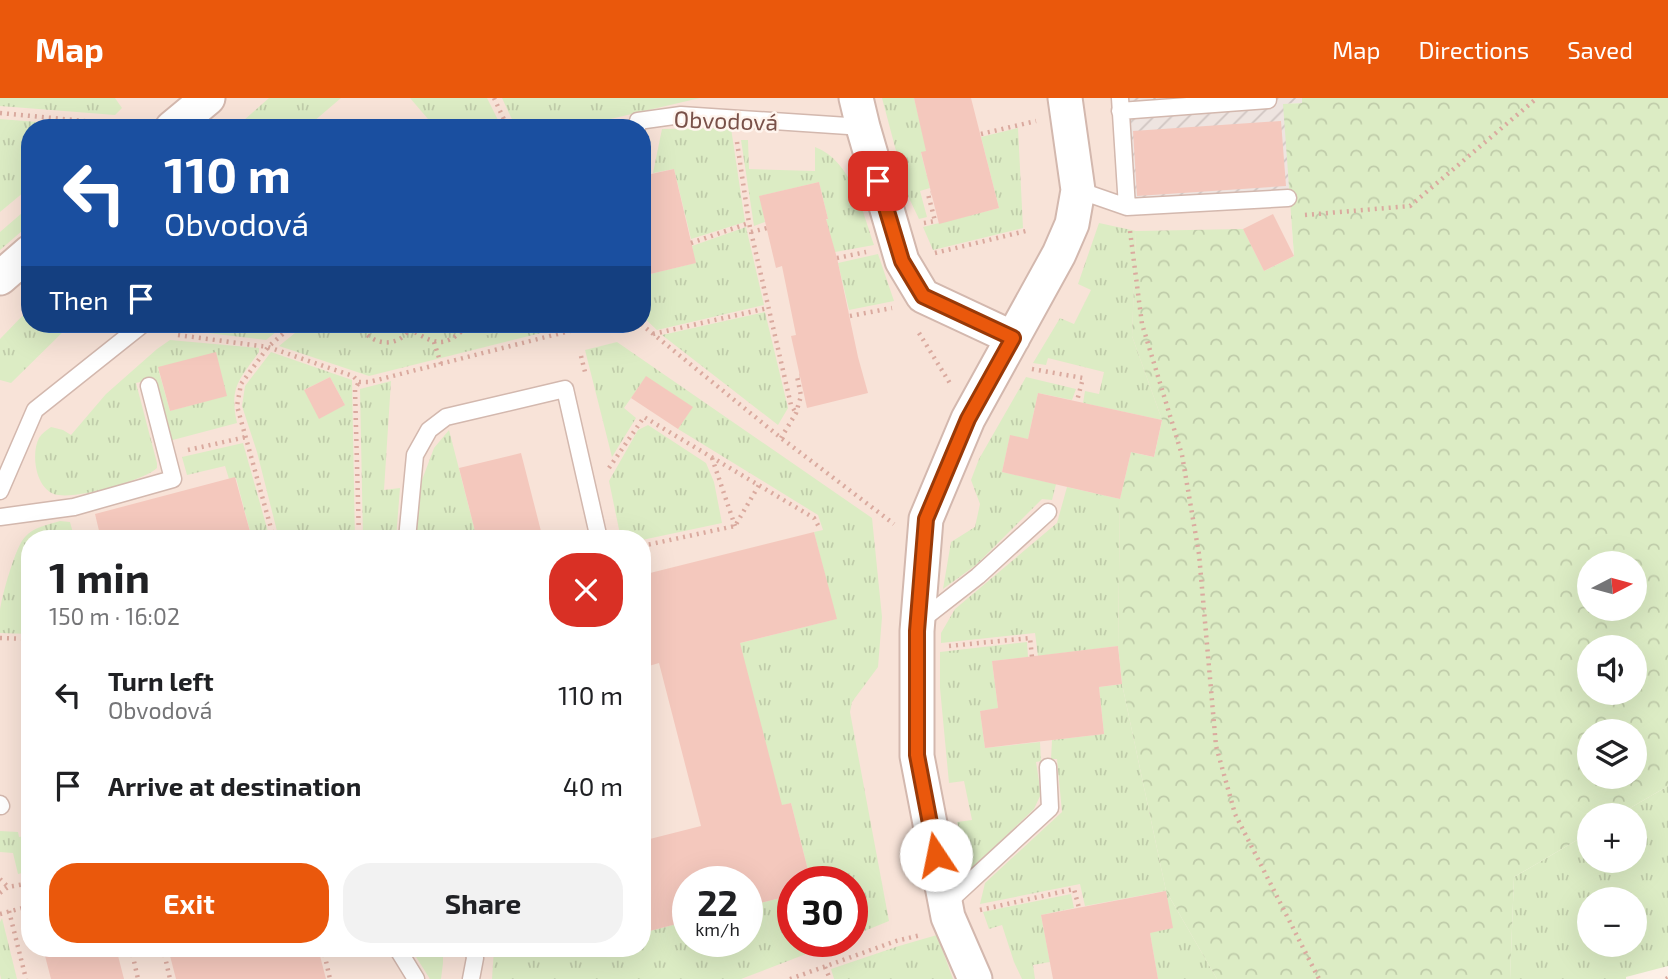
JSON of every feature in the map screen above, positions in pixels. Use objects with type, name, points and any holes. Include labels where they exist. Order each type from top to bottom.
[{"type":"street","points":[[183,119],[208,98]]},
{"type":"street","points":[[975,979],[949,916],[917,755],[917,636],[926,519],[970,415],[1059,254],[1072,224],[1077,190],[1065,98]]},
{"type":"street","name":"Obvodová","points":[[859,113],[902,261],[923,296],[1013,338]]},
{"type":"street","points":[[0,278],[21,260]]},
{"type":"lane","points":[[1127,207],[1120,104],[1268,100]]},
{"type":"lane","name":"Obvodová","points":[[651,119],[681,115],[735,118],[859,113]]},
{"type":"lane","points":[[1077,190],[1127,207],[1288,198]]},
{"type":"lane","points":[[0,491],[35,410],[132,333]]},
{"type":"lane","points":[[0,517],[74,507],[173,479],[149,386]]},
{"type":"lane","points":[[408,530],[415,455],[429,430],[446,417],[565,389],[597,530]]},
{"type":"lane","points":[[917,636],[1048,512]]},
{"type":"lane","points":[[949,916],[1050,808],[1048,767]]},
{"type":"lane","points":[[403,957],[416,979]]},
{"type":"lane","points":[[471,979],[474,957]]},
{"type":"path","points":[[494,98],[504,119]]},
{"type":"path","points":[[1288,198],[1305,215],[1410,206],[1537,98]]},
{"type":"path","points":[[0,113],[63,119]]},
{"type":"path","points":[[735,118],[749,223],[791,405],[796,413]]},
{"type":"path","points":[[981,134],[1022,124]]},
{"type":"path","points":[[931,193],[928,194],[935,220]]},
{"type":"path","points":[[1127,207],[1142,324],[1182,455],[1199,554],[1216,746],[1235,814],[1319,979]]},
{"type":"path","points":[[691,243],[749,223]]},
{"type":"path","points":[[751,232],[766,228]]},
{"type":"path","points":[[850,316],[903,305],[902,261],[1026,231]]},
{"type":"path","points":[[837,258],[857,254]]},
{"type":"path","points":[[652,334],[768,308]]},
{"type":"path","points":[[917,329],[970,415]]},
{"type":"path","points":[[272,530],[237,407],[241,384],[268,347],[284,333]]},
{"type":"path","points":[[364,333],[377,341],[386,342],[405,333]]},
{"type":"path","points":[[420,333],[433,342],[441,363]]},
{"type":"path","points":[[433,342],[449,341],[459,333]]},
{"type":"path","points":[[178,335],[268,347],[353,376],[359,382],[369,382],[561,333]]},
{"type":"path","points":[[652,334],[884,518]]},
{"type":"path","points":[[1030,368],[1083,378],[1077,401]]},
{"type":"path","points":[[781,438],[796,413],[801,396],[797,376],[800,376]]},
{"type":"path","points":[[359,382],[355,389],[359,530]]},
{"type":"path","points":[[609,468],[644,417],[814,518],[818,527]]},
{"type":"path","points":[[167,454],[246,437]]},
{"type":"path","points":[[711,456],[735,526]]},
{"type":"path","points":[[651,544],[735,526],[759,485]]},
{"type":"path","points":[[917,636],[1030,638],[1032,657]]},
{"type":"path","points":[[0,638],[21,639]]},
{"type":"path","points":[[0,879],[8,887]]},
{"type":"path","points":[[0,886],[21,885]]},
{"type":"path","points":[[0,893],[8,887]]},
{"type":"path","points":[[790,979],[897,941],[949,916],[1074,889],[1079,908]]},
{"type":"path","points":[[0,915],[21,908]]},
{"type":"path","points":[[9,911],[26,979]]},
{"type":"path","points":[[133,957],[138,979]]},
{"type":"path","points":[[165,957],[170,979]]},
{"type":"path","points":[[325,957],[330,979]]},
{"type":"path","points":[[825,967],[830,979]]},
{"type":"shaded area","points":[[0,98],[1302,98],[1284,104],[1294,256],[1264,271],[1162,420],[1154,457],[1131,452],[1118,646],[1122,684],[1166,891],[1217,979],[0,979]]},
{"type":"shaded area","points":[[1111,98],[1302,98],[1302,103],[1284,104],[1290,202],[1121,214]]},
{"type":"green space","points":[[0,98],[115,98],[122,108],[115,115],[0,106]]},
{"type":"green space","points":[[269,98],[341,98],[316,119],[245,119]]},
{"type":"green space","points":[[410,98],[487,98],[498,119],[428,119]]},
{"type":"green space","points":[[502,98],[700,98],[610,119],[512,119]]},
{"type":"green space","points":[[882,98],[914,98],[927,151],[921,153],[930,188],[920,191],[927,217],[919,219],[908,196]]},
{"type":"green space","points":[[1302,98],[1668,98],[1668,786],[1639,803],[1577,803],[1577,840],[1514,877],[1510,979],[1217,979],[1166,891],[1122,684],[1118,646],[1120,499],[1131,452],[1154,457],[1162,420],[1132,336],[1136,231],[1243,229],[1264,271],[1294,256],[1283,104],[1302,103]]},
{"type":"green space","points":[[0,119],[21,121],[21,194],[0,212]]},
{"type":"green space","points":[[731,128],[745,222],[691,239],[674,169],[653,173],[662,129]]},
{"type":"green space","points":[[1018,128],[1023,228],[933,250],[923,227],[999,208],[981,137]]},
{"type":"green space","points":[[741,140],[748,140],[749,169],[815,171],[815,147],[828,154],[838,163],[854,188],[874,245],[824,254],[817,222],[828,219],[819,182],[760,196],[765,222],[754,226]]},
{"type":"green space","points":[[21,214],[21,232],[0,250],[0,232]]},
{"type":"green space","points":[[1099,223],[1136,231],[1132,336],[1162,420],[1083,403],[1085,391],[1099,394],[1104,372],[1048,358],[1046,365],[1033,363],[1060,318],[1074,324],[1091,290],[1078,284]]},
{"type":"green space","points":[[746,227],[764,305],[657,330],[651,324],[651,274],[695,263],[692,246]]},
{"type":"green space","points":[[878,254],[894,301],[849,310],[838,263]]},
{"type":"green space","points":[[765,312],[788,408],[778,425],[662,335]]},
{"type":"green space","points":[[21,317],[21,333],[62,333],[11,383],[0,380],[0,339]]},
{"type":"green space","points":[[208,333],[275,333],[266,340]]},
{"type":"green space","points":[[295,333],[541,333],[369,376],[279,346]]},
{"type":"green space","points":[[471,333],[493,333],[482,336]]},
{"type":"green space","points":[[170,340],[259,348],[235,392],[237,423],[169,441],[153,379],[136,383],[157,468],[138,479],[91,492],[63,495],[48,490],[36,469],[35,452],[40,436],[51,427],[71,435],[106,394]],"holes":[[[158,368],[227,395],[170,411]]]},
{"type":"green space","points":[[617,342],[872,518],[882,617],[878,667],[852,702],[850,712],[889,921],[868,930],[868,866],[807,866],[791,803],[758,812],[716,649],[836,619],[814,532],[823,530],[818,515],[678,429],[692,407],[646,377],[624,408],[636,418],[612,457],[585,350]]},
{"type":"green space","points":[[271,352],[352,380],[355,530],[277,530],[242,406],[245,386]],"holes":[[[330,377],[345,405],[304,390]]]},
{"type":"green space","points":[[1026,377],[1076,389],[1072,400],[1038,393],[1028,439],[1010,436],[1002,472],[1056,484],[1052,500],[1042,499],[976,565],[943,589],[951,542],[975,527],[980,504],[971,480],[979,459]]},
{"type":"green space","points":[[391,381],[384,490],[400,488],[397,530],[363,530],[360,389]]},
{"type":"green space","points":[[648,425],[706,463],[714,482],[722,523],[651,538],[651,530],[619,530],[609,481],[638,430]]},
{"type":"green space","points":[[449,430],[475,530],[416,530],[422,480],[434,448]]},
{"type":"green space","points":[[243,443],[267,530],[250,530],[236,478],[229,479],[225,466],[187,475],[182,457]]},
{"type":"green space","points":[[1067,487],[1120,499],[1118,646],[1038,656],[1035,633],[941,643],[941,633],[955,609],[1057,523]]},
{"type":"green space","points":[[60,521],[70,522],[72,530],[34,530]]},
{"type":"green space","points":[[21,542],[21,634],[0,633],[0,611],[13,561]]},
{"type":"green space","points":[[1027,642],[1028,657],[992,661],[998,708],[980,711],[985,748],[1040,742],[1041,761],[1036,762],[1041,794],[1034,809],[971,869],[957,822],[972,820],[964,781],[949,783],[940,688],[940,652]]},
{"type":"green space","points":[[1122,684],[1166,891],[1217,979],[1158,979],[1150,933],[1165,891],[1085,906],[1080,884],[980,904],[985,883],[1062,812],[1057,759],[1051,759],[1052,740],[1104,734],[1099,687]]},
{"type":"green space","points":[[1668,786],[1668,966],[1626,979],[1510,979],[1514,877],[1577,840],[1577,873],[1647,873],[1647,803],[1639,803]]},
{"type":"green space","points":[[0,831],[18,832],[21,837],[21,873],[18,874],[13,853],[0,852]]},
{"type":"green space","points":[[1071,894],[1074,908],[1041,915],[1050,962],[1033,965],[1035,979],[1022,979],[1002,925],[989,929],[983,912]]},
{"type":"green space","points":[[777,899],[777,957],[798,957],[741,979],[492,979],[493,957],[651,957],[651,931],[672,925],[672,957],[763,957],[763,902]]},
{"type":"green space","points":[[2,918],[17,979],[1,979]]},
{"type":"green space","points":[[937,935],[953,979],[834,979],[831,969]]},
{"type":"green space","points":[[416,957],[443,957],[441,979],[430,979]]},
{"type":"building","points":[[914,98],[971,98],[999,208],[939,224],[921,152],[926,151]]},
{"type":"building","points":[[1281,121],[1286,186],[1137,196],[1133,131]]},
{"type":"building","points":[[674,169],[696,263],[651,274],[651,174]]},
{"type":"building","points":[[819,182],[868,393],[807,408],[791,336],[796,335],[782,266],[776,268],[759,196]]},
{"type":"building","points":[[1273,214],[1294,256],[1264,271],[1243,229]]},
{"type":"building","points":[[216,352],[227,396],[170,411],[158,367]]},
{"type":"building","points":[[646,376],[693,407],[678,429],[631,398]]},
{"type":"building","points":[[330,377],[345,405],[319,419],[304,390]]},
{"type":"building","points":[[1038,393],[1162,420],[1154,457],[1131,452],[1120,499],[1002,472],[1010,435],[1028,439]]},
{"type":"building","points":[[521,453],[541,530],[475,530],[459,468]]},
{"type":"building","points":[[235,477],[250,530],[99,530],[95,514]]},
{"type":"building","points":[[814,532],[837,619],[740,643],[782,805],[791,803],[807,866],[777,866],[777,899],[763,902],[763,866],[672,866],[672,925],[651,931],[651,839],[701,826],[659,663],[651,665],[651,573]]},
{"type":"building","points":[[1118,646],[1122,684],[1099,687],[1104,734],[985,748],[980,711],[998,708],[992,661]]},
{"type":"building","points":[[1166,891],[1173,928],[1150,933],[1158,979],[1053,979],[1041,915]]},
{"type":"building","points":[[45,957],[118,957],[124,979],[51,979]]},
{"type":"building","points":[[170,957],[320,957],[326,979],[176,979]]},
{"type":"route","points":[[878,181],[902,261],[923,296],[1013,338],[968,419],[926,519],[917,631],[917,755],[936,855]]}]
